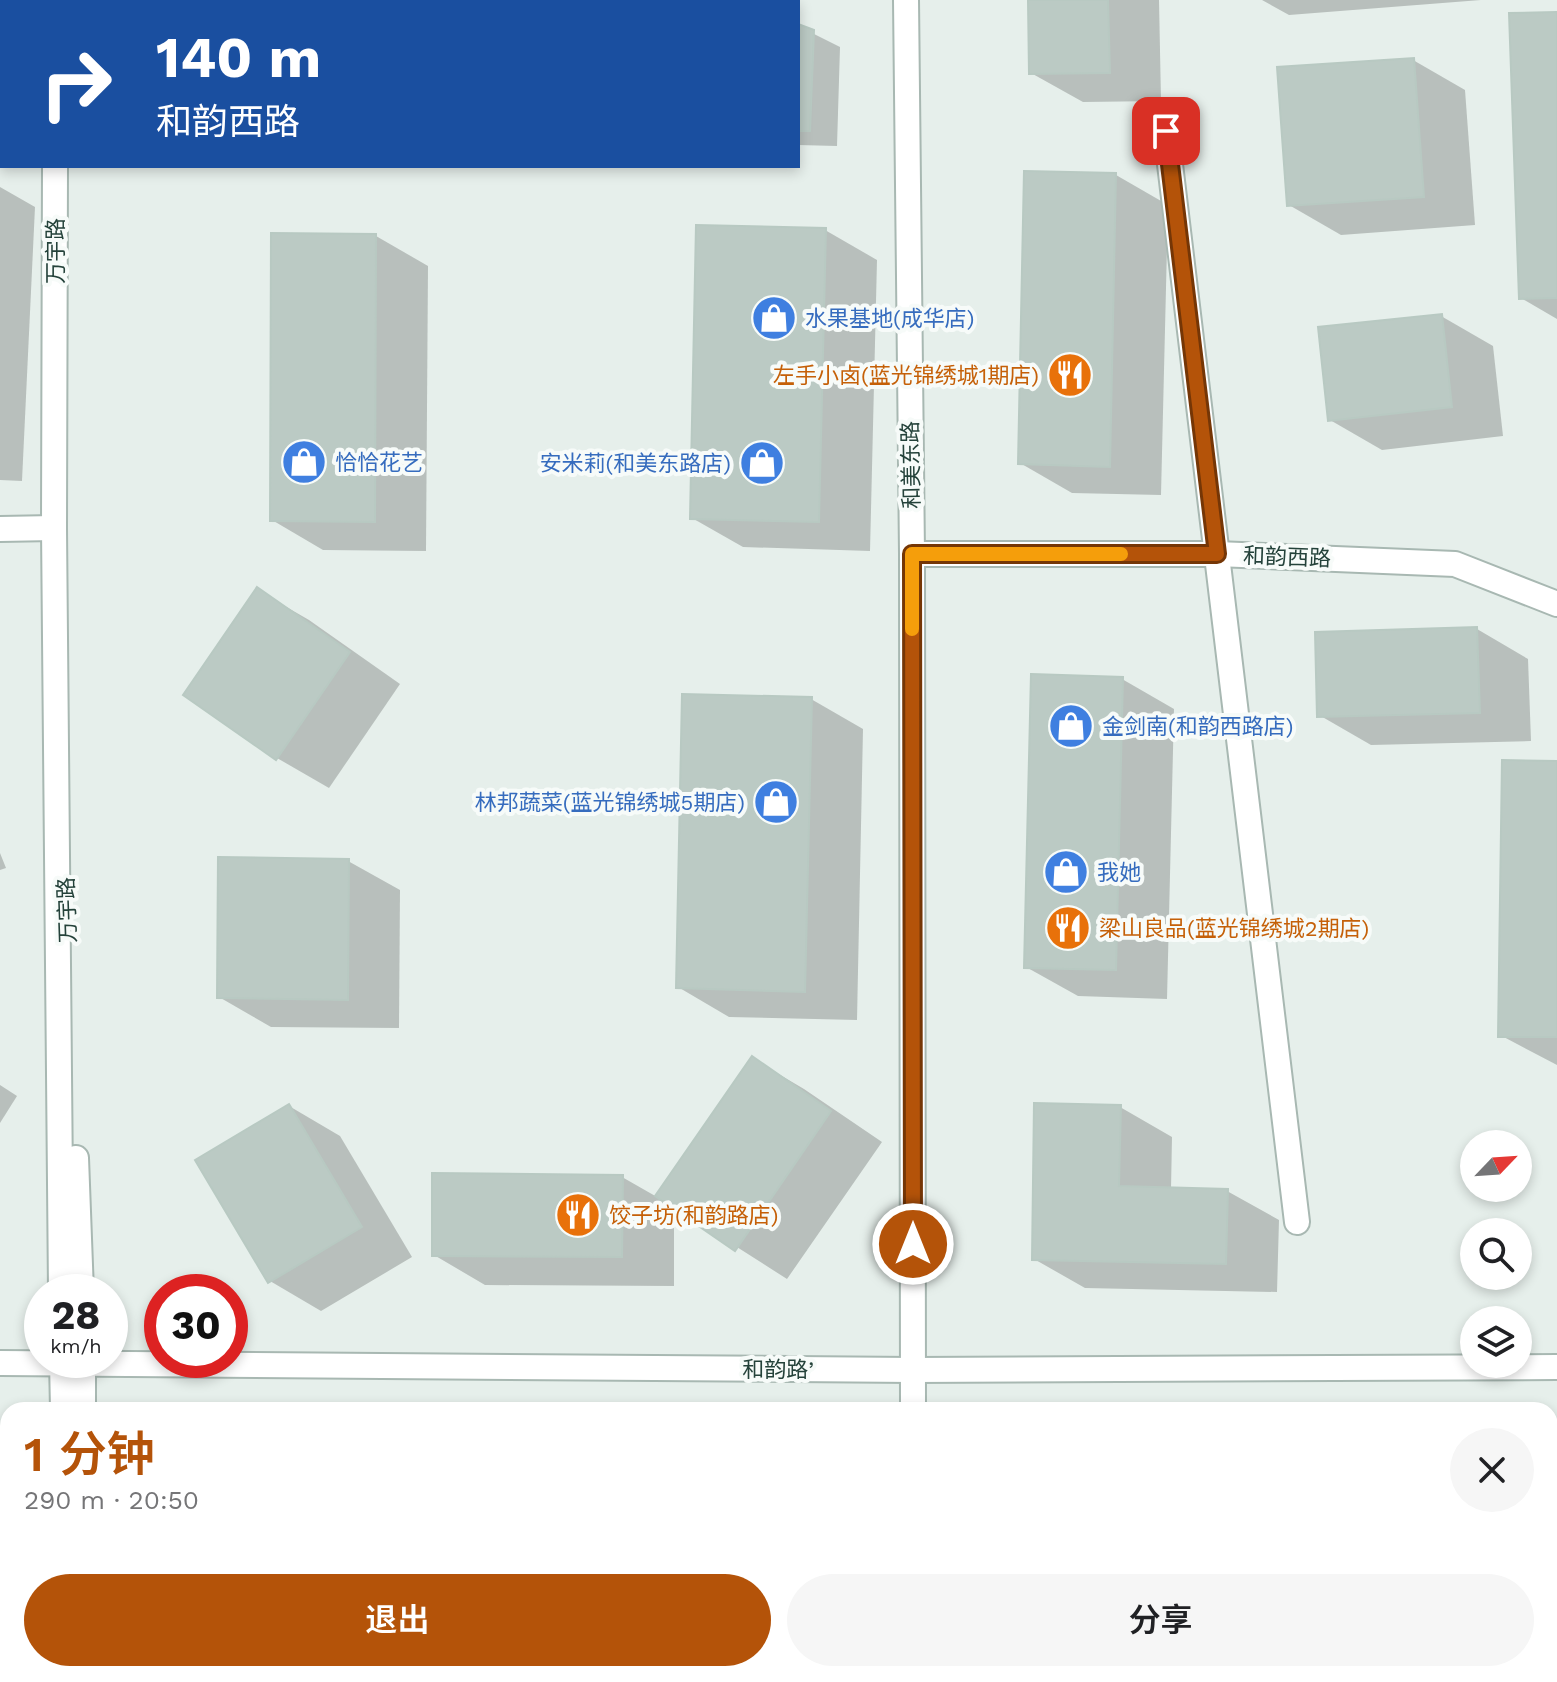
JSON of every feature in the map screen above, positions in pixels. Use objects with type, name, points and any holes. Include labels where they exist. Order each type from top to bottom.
[{"type":"street","name":"和美东路","points":[[906,0],[912,554],[913,1402]]},
{"type":"street","points":[[1166,131],[1297,1222]]},
{"type":"street","name":"万宇路","points":[[55,168],[54,528],[61,1274]]},
{"type":"street","points":[[0,529],[54,528]]},
{"type":"street","name":"万宇路","points":[[54,528],[80,1274]]},
{"type":"street","name":"和韵西路","points":[[912,554],[1217,554],[1455,564],[1557,604]]},
{"type":"street","name":"和韵路’","points":[[0,1363],[24,1363]]},
{"type":"street","name":"和韵路’","points":[[128,1363],[913,1370],[1557,1367]]},
{"type":"street","points":[[65,1402],[70,1378]]},
{"type":"street","points":[[76,1378],[81,1402]]},
{"type":"building","points":[[1028,0],[1108,0],[1110,73],[1029,74]]},
{"type":"building","points":[[1557,12],[1557,298],[1519,299],[1509,13]]},
{"type":"building","points":[[800,25],[814,30],[810,131],[800,131]]},
{"type":"building","points":[[1414,58],[1424,197],[1287,206],[1277,67]]},
{"type":"building","points":[[1024,171],[1116,173],[1110,467],[1018,464]]},
{"type":"building","points":[[696,225],[826,228],[819,522],[690,519]]},
{"type":"building","points":[[271,233],[376,234],[375,522],[270,521]]},
{"type":"building","points":[[1442,314],[1452,407],[1328,421],[1318,327]]},
{"type":"building","points":[[257,587],[350,652],[276,760],[183,695]]},
{"type":"building","points":[[1477,627],[1480,713],[1317,717],[1315,632]]},
{"type":"building","points":[[1031,674],[1123,677],[1116,970],[1024,968]]},
{"type":"building","points":[[682,694],[812,697],[805,992],[676,988]]},
{"type":"building","points":[[1502,760],[1557,761],[1557,1037],[1498,1037]]},
{"type":"building","points":[[218,857],[349,859],[348,1000],[217,998]]},
{"type":"building","points":[[752,1056],[831,1111],[735,1251],[655,1196]]},
{"type":"building","points":[[1034,1103],[1121,1105],[1119,1186],[1228,1189],[1226,1264],[1032,1260]]},
{"type":"building","points":[[289,1104],[362,1227],[268,1283],[195,1160]]},
{"type":"building","points":[[432,1173],[623,1175],[622,1257],[432,1256]]},
{"type":"slow traffic","points":[[912,629],[912,554],[1121,554]]},
{"type":"place","name":"水果基地(成华店)","points":[[774,318]]},
{"type":"place","name":"左手小卤(蓝光锦绣城1期店)","points":[[1070,375]]},
{"type":"place","name":"恰恰花艺","points":[[304,462]]},
{"type":"place","name":"安米莉(和美东路店)","points":[[762,463]]},
{"type":"place","name":"金剑南(和韵西路店)","points":[[1071,726]]},
{"type":"place","name":"林邦蔬菜(蓝光锦绣城5期店)","points":[[776,802]]},
{"type":"place","name":"我她","points":[[1066,872]]},
{"type":"place","name":"梁山良品(蓝光锦绣城2期店)","points":[[1068,928]]},
{"type":"place","name":"饺子坊(和韵路店)","points":[[578,1215]]},
{"type":"route","points":[[913,1244],[912,554],[1217,554],[1166,131]]}]
